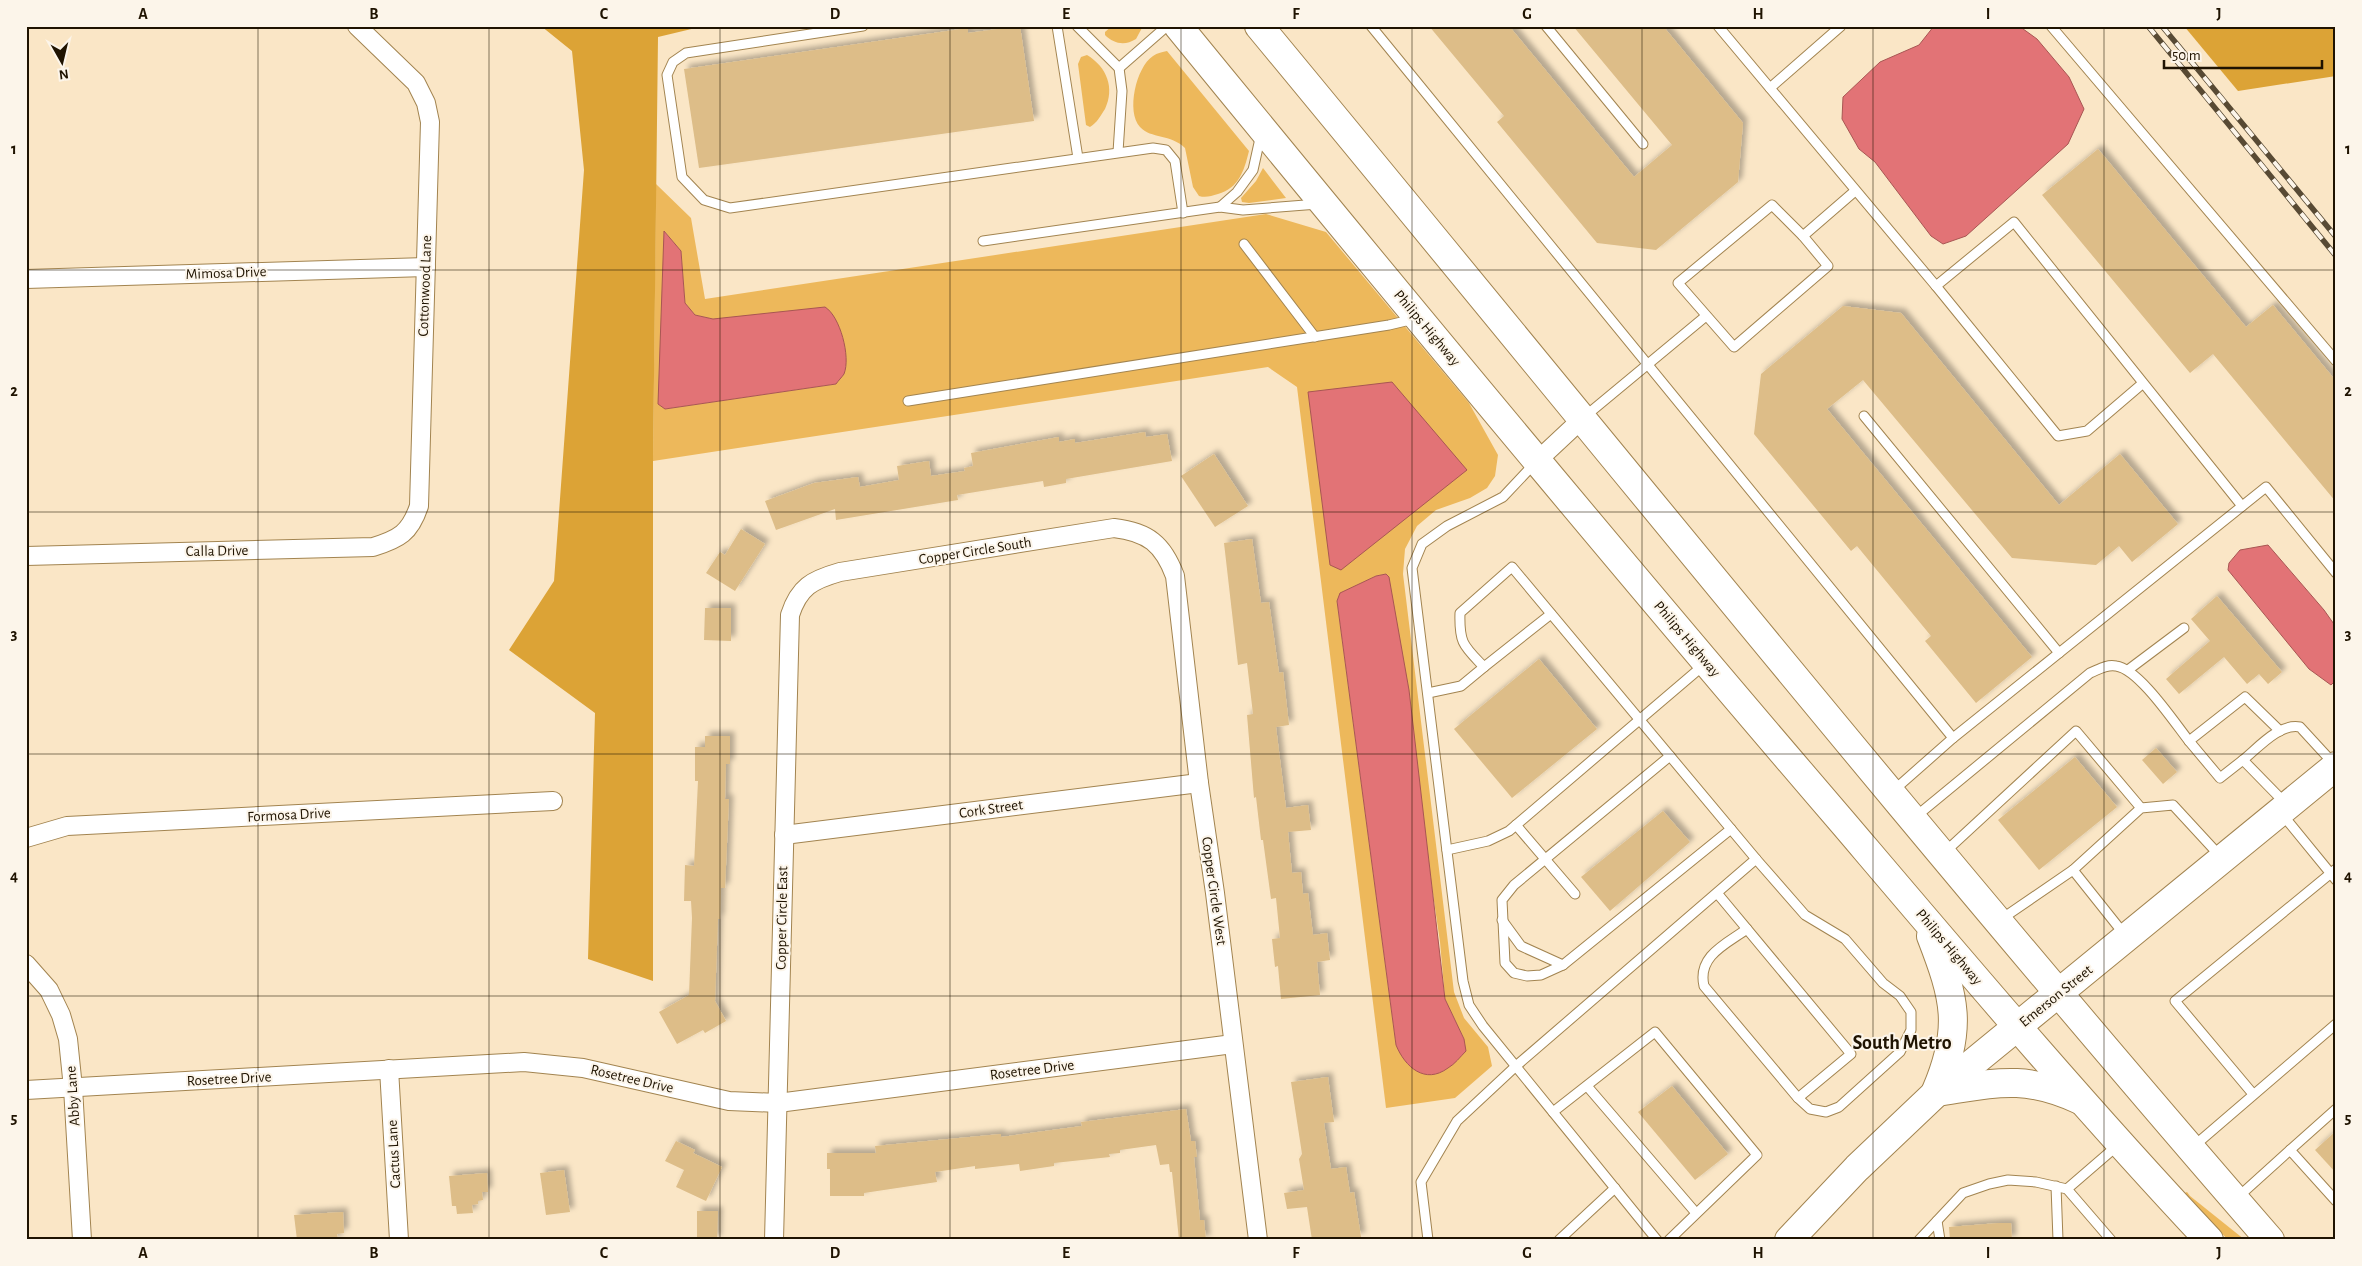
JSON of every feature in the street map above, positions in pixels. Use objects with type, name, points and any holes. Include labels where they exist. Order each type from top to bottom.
[{"type":"main road","name":"Philips Highway","points":[[1178,26],[1537,461],[1707,662],[2018,1027],[2209,1240]]},
{"type":"main road","points":[[1259,26],[1891,792],[2270,1240]]},
{"type":"main road","name":"Emerson Street","points":[[1789,1240],[1870,1155],[1936,1093],[2336,766]]},
{"type":"main road","points":[[1924,917],[1946,978],[1954,1020],[1949,1060],[1936,1093]]},
{"type":"main road","points":[[1936,1093],[1995,1083],[2027,1082],[2055,1088],[2085,1102]]},
{"type":"street","name":"Cottonwood Lane","points":[[357,26],[416,83],[426,103],[430,122],[419,506],[414,522],[404,533]]},
{"type":"street","name":"Mimosa Drive","points":[[26,279],[426,267]]},
{"type":"street","points":[[1537,461],[1583,418]]},
{"type":"street","name":"Copper Circle South","points":[[796,598],[807,586],[823,577],[840,572],[1114,528],[1133,530],[1148,537],[1158,546]]},
{"type":"street","name":"Calla Drive","points":[[26,556],[373,547],[390,542],[404,533]]},
{"type":"street","name":"Copper Circle West","points":[[1158,546],[1169,561],[1175,576],[1199,783],[1215,893],[1258,1240]]},
{"type":"street","name":"Copper Circle East","points":[[774,1240],[790,615],[796,598]]},
{"type":"street","name":"Cork Street","points":[[784,835],[1199,783]]},
{"type":"street","name":"Formosa Drive","points":[[26,838],[67,826],[553,801]]},
{"type":"street","name":"Abby Lane","points":[[26,964],[49,990],[61,1015],[68,1039],[73,1088],[82,1240]]},
{"type":"street","name":"Rosetree Drive","points":[[26,1090],[524,1062],[559,1064],[583,1068],[729,1101],[778,1103],[1233,1044]]},
{"type":"street","name":"Cactus Lane","points":[[389,1069],[399,1240]]},
{"type":"lane","points":[[863,26],[686,53],[673,62],[668,75],[682,177],[704,200],[730,208],[1153,148],[1166,150],[1175,161],[1183,213]]},
{"type":"lane","points":[[1057,26],[1078,158]]},
{"type":"lane","points":[[1077,26],[1119,68],[1122,91],[1118,152]]},
{"type":"lane","points":[[1119,68],[1167,26]]},
{"type":"lane","points":[[1371,26],[1953,738]]},
{"type":"lane","points":[[1546,26],[1643,144]]},
{"type":"lane","points":[[1718,26],[1936,286],[2058,436],[2086,431],[2142,384]]},
{"type":"lane","points":[[1770,88],[1841,26]]},
{"type":"lane","points":[[2051,26],[2336,361]]},
{"type":"lane","points":[[1220,207],[1237,192],[1253,170],[1262,128]]},
{"type":"lane","points":[[1804,236],[1856,191]]},
{"type":"lane","points":[[983,242],[1220,207],[1244,210],[1324,203]]},
{"type":"lane","points":[[1772,205],[1804,236],[1828,266],[1734,348],[1678,283],[1772,205]]},
{"type":"lane","points":[[1936,286],[2014,222],[2142,384],[2242,506]]},
{"type":"lane","points":[[1244,244],[1315,337]]},
{"type":"lane","points":[[1583,418],[1706,316]]},
{"type":"lane","points":[[908,400],[1315,337],[1419,318]]},
{"type":"lane","points":[[1864,416],[2059,652]]},
{"type":"lane","points":[[1537,461],[1503,497],[1447,526],[1422,544],[1412,568],[1463,980],[1469,1005],[1657,1240]]},
{"type":"lane","points":[[1891,792],[1953,738],[2266,487],[2336,573]]},
{"type":"lane","points":[[1484,667],[1465,646],[1460,634],[1460,613],[1512,567],[1805,915],[1845,939],[1883,983],[1900,996],[1911,1012],[1911,1030],[1900,1052],[1839,1106],[1826,1112],[1810,1109],[1798,1098],[1704,986],[1701,976],[1703,965],[1710,956],[1747,929]]},
{"type":"lane","points":[[1428,693],[1461,686],[1551,614]]},
{"type":"lane","points":[[2128,670],[2184,628]]},
{"type":"lane","points":[[1447,850],[1488,842],[1516,825],[1707,662]]},
{"type":"lane","points":[[1914,819],[2090,673],[2108,665],[2128,670],[2139,680],[2220,778],[2280,730],[2292,726],[2300,727],[2336,766]]},
{"type":"lane","points":[[2189,741],[2245,697],[2280,730]]},
{"type":"lane","points":[[1943,854],[2076,731],[2141,808]]},
{"type":"lane","points":[[1670,756],[1514,885],[1502,900],[1505,963],[1514,973],[1526,976],[1541,975],[1562,965],[1731,829]]},
{"type":"lane","points":[[2243,760],[2334,874],[2175,1001],[2254,1094]]},
{"type":"lane","points":[[1999,921],[2073,870],[2141,808],[2173,805],[2223,860]]},
{"type":"lane","points":[[1516,825],[1574,894]]},
{"type":"lane","points":[[1428,1240],[1421,1182],[1457,1121],[1516,1066],[1756,859]]},
{"type":"lane","points":[[2073,870],[2127,938]]},
{"type":"lane","points":[[1717,893],[1851,1054],[1798,1098]]},
{"type":"lane","points":[[1502,920],[1521,946],[1562,965]]},
{"type":"lane","points":[[2191,1148],[2336,1024]]},
{"type":"lane","points":[[1553,1112],[1655,1032],[1757,1155],[1669,1240]]},
{"type":"lane","points":[[1586,1086],[1696,1213]]},
{"type":"lane","points":[[2235,1200],[2336,1109]]},
{"type":"lane","points":[[2067,1189],[2121,1142]]},
{"type":"lane","points":[[2290,1150],[2336,1201]]},
{"type":"lane","points":[[1919,1240],[1963,1193],[2008,1180],[2036,1182],[2067,1189],[2111,1240]]},
{"type":"lane","points":[[2056,1186],[2058,1240]]},
{"type":"lane","points":[[1559,1240],[1615,1188]]},
{"type":"lane","points":[[1937,1221],[1940,1240]]},
{"type":"shaded area","points":[[541,26],[704,26],[658,37],[653,461],[653,981],[588,959],[595,713],[509,650],[554,581],[584,170],[572,51]]},
{"type":"shaded area","points":[[1112,26],[1143,26],[1136,39],[1128,43],[1120,43],[1105,35],[1105,32]]},
{"type":"shaded area","points":[[1934,26],[2019,26],[2037,39],[2069,77],[2084,109],[2068,144],[1966,236],[1943,244],[1931,236],[1875,162],[1859,149],[1842,119],[1843,97],[1880,62],[1919,45]]},
{"type":"shaded area","points":[[2184,26],[2336,26],[2336,76],[2238,91]]},
{"type":"shaded area","points":[[1167,51],[1249,151],[1240,178],[1231,188],[1218,194],[1208,197],[1199,196],[1193,187],[1185,148],[1174,141],[1145,131],[1136,120],[1133,101],[1142,70],[1153,56]]},
{"type":"shaded area","points":[[1087,55],[1100,66],[1109,86],[1108,101],[1105,109],[1097,121],[1090,127],[1086,125],[1078,64],[1081,57]]},
{"type":"shaded area","points":[[1263,168],[1286,198],[1249,203],[1242,202],[1241,198],[1256,181]]},
{"type":"shaded area","points":[[656,184],[691,218],[705,299],[1266,214],[1326,232],[1469,403],[1498,455],[1495,476],[1487,488],[1470,498],[1436,510],[1417,526],[1405,549],[1403,574],[1454,992],[1464,1018],[1488,1047],[1492,1066],[1455,1098],[1386,1108],[1297,387],[1268,367],[653,461]],"holes":[[[665,232],[681,251],[685,303],[695,315],[713,319],[836,384],[665,409]],[[1386,574],[1440,942],[1445,999],[1464,1039],[1435,1074],[1415,1069],[1407,1062],[1396,1045],[1337,601],[1341,593],[1376,576]]]},
{"type":"shaded area","points":[[664,231],[681,251],[685,303],[695,315],[713,319],[825,307],[835,319],[845,348],[846,367],[844,374],[836,384],[665,409],[658,404]]},
{"type":"shaded area","points":[[1392,382],[1467,470],[1341,570],[1330,565],[1308,392]]},
{"type":"shaded area","points":[[2268,545],[2324,610],[2336,627],[2336,680],[2331,685],[2309,669],[2228,570],[2229,563],[2240,550]]},
{"type":"shaded area","points":[[1386,574],[1389,577],[1409,690],[1445,999],[1464,1039],[1466,1051],[1451,1066],[1440,1073],[1431,1075],[1417,1071],[1410,1066],[1396,1045],[1337,601],[1340,593],[1376,576]]},
{"type":"shaded area","points":[[2187,1192],[2245,1240],[2228,1240],[2185,1193]]},
{"type":"building","points":[[1020,26],[1034,121],[699,168],[684,69],[968,28],[968,33]]},
{"type":"building","points":[[1429,26],[1509,26],[1634,177],[1672,145],[1573,26],[1663,26],[1743,123],[1738,182],[1656,250],[1597,243],[1497,122],[1504,116]]},
{"type":"building","points":[[2098,149],[2246,327],[2273,305],[2336,381],[2336,502],[2213,354],[2190,373],[2042,195]]},
{"type":"building","points":[[1843,306],[1901,313],[2059,505],[2120,454],[2178,524],[2132,562],[2119,546],[2096,565],[2012,558],[1863,380],[1827,409],[2032,657],[1976,703],[1925,641],[1931,636],[1857,546],[1851,551],[1754,434],[1761,374]]},
{"type":"building","points":[[1145,432],[1146,437],[1167,434],[1172,461],[1066,479],[1066,483],[1044,487],[1043,481],[957,495],[958,500],[836,520],[835,509],[776,530],[765,501],[814,483],[858,477],[860,487],[899,480],[897,466],[929,461],[931,476],[965,471],[964,468],[973,466],[971,453],[1059,437],[1059,442],[1075,439],[1075,443]]},
{"type":"building","points":[[1214,454],[1248,506],[1215,527],[1181,476]]},
{"type":"building","points":[[741,529],[765,544],[735,591],[706,573],[720,552],[725,555]]},
{"type":"building","points":[[1252,539],[1261,603],[1269,602],[1279,673],[1283,672],[1289,725],[1276,727],[1286,808],[1308,805],[1311,830],[1288,832],[1292,873],[1301,872],[1303,894],[1308,893],[1313,935],[1327,933],[1330,960],[1317,962],[1320,995],[1281,999],[1278,966],[1275,967],[1272,939],[1280,938],[1276,898],[1271,899],[1256,797],[1254,798],[1247,715],[1253,714],[1247,663],[1238,665],[1224,543]]},
{"type":"building","points":[[2217,596],[2282,672],[2268,684],[2259,674],[2247,684],[2224,657],[2179,694],[2166,679],[2210,641],[2191,619]]},
{"type":"building","points":[[705,608],[731,608],[731,641],[704,640]]},
{"type":"building","points":[[1539,659],[1597,729],[1512,798],[1454,729]]},
{"type":"building","points":[[705,736],[730,736],[730,764],[726,764],[725,799],[729,799],[725,888],[721,888],[720,919],[718,919],[715,1001],[726,1021],[705,1033],[703,1030],[677,1044],[659,1012],[689,995],[692,918],[691,901],[684,901],[685,865],[694,866],[698,781],[695,781],[695,747],[705,747]]},
{"type":"building","points":[[2156,748],[2177,772],[2163,784],[2142,760]]},
{"type":"building","points":[[2075,757],[2117,807],[2039,870],[1998,820]]},
{"type":"building","points":[[1663,811],[1690,842],[1610,911],[1581,877]]},
{"type":"building","points":[[1328,1077],[1334,1122],[1324,1123],[1331,1169],[1346,1167],[1350,1193],[1354,1192],[1361,1237],[1312,1240],[1307,1207],[1287,1209],[1284,1193],[1304,1190],[1299,1159],[1302,1154],[1291,1082]]},
{"type":"building","points":[[1672,1086],[1728,1154],[1695,1180],[1638,1112]]},
{"type":"building","points":[[1186,1109],[1191,1141],[1195,1141],[1197,1157],[1194,1157],[1200,1220],[1204,1220],[1206,1240],[1179,1240],[1172,1172],[1170,1172],[1169,1164],[1160,1165],[1156,1145],[1120,1150],[1120,1153],[1109,1154],[1110,1157],[1054,1163],[1054,1166],[1020,1171],[1019,1164],[975,1169],[975,1166],[935,1172],[937,1182],[864,1193],[864,1196],[830,1196],[830,1169],[827,1169],[827,1153],[876,1153],[875,1146],[1001,1134],[1001,1137],[1082,1126],[1081,1122]]},
{"type":"building","points":[[2336,1131],[2336,1173],[2315,1150]]},
{"type":"building","points":[[676,1141],[695,1150],[693,1153],[722,1167],[706,1201],[676,1187],[684,1170],[665,1161]]},
{"type":"building","points":[[564,1170],[570,1212],[546,1215],[540,1173]]},
{"type":"building","points":[[487,1173],[488,1192],[482,1192],[483,1200],[478,1201],[478,1204],[472,1205],[473,1213],[457,1214],[456,1206],[452,1206],[449,1176]]},
{"type":"building","points":[[697,1211],[718,1211],[717,1240],[697,1240]]},
{"type":"building","points":[[343,1212],[344,1233],[337,1234],[338,1240],[297,1240],[294,1215]]},
{"type":"building","points":[[2011,1223],[2012,1240],[1950,1240],[1949,1227]]},
{"type":"railway","points":[[2148,26],[2336,256]]},
{"type":"railway","points":[[2162,26],[2336,237]]},
{"type":"district","name":"South Metro","points":[[1902,1043]]}]
